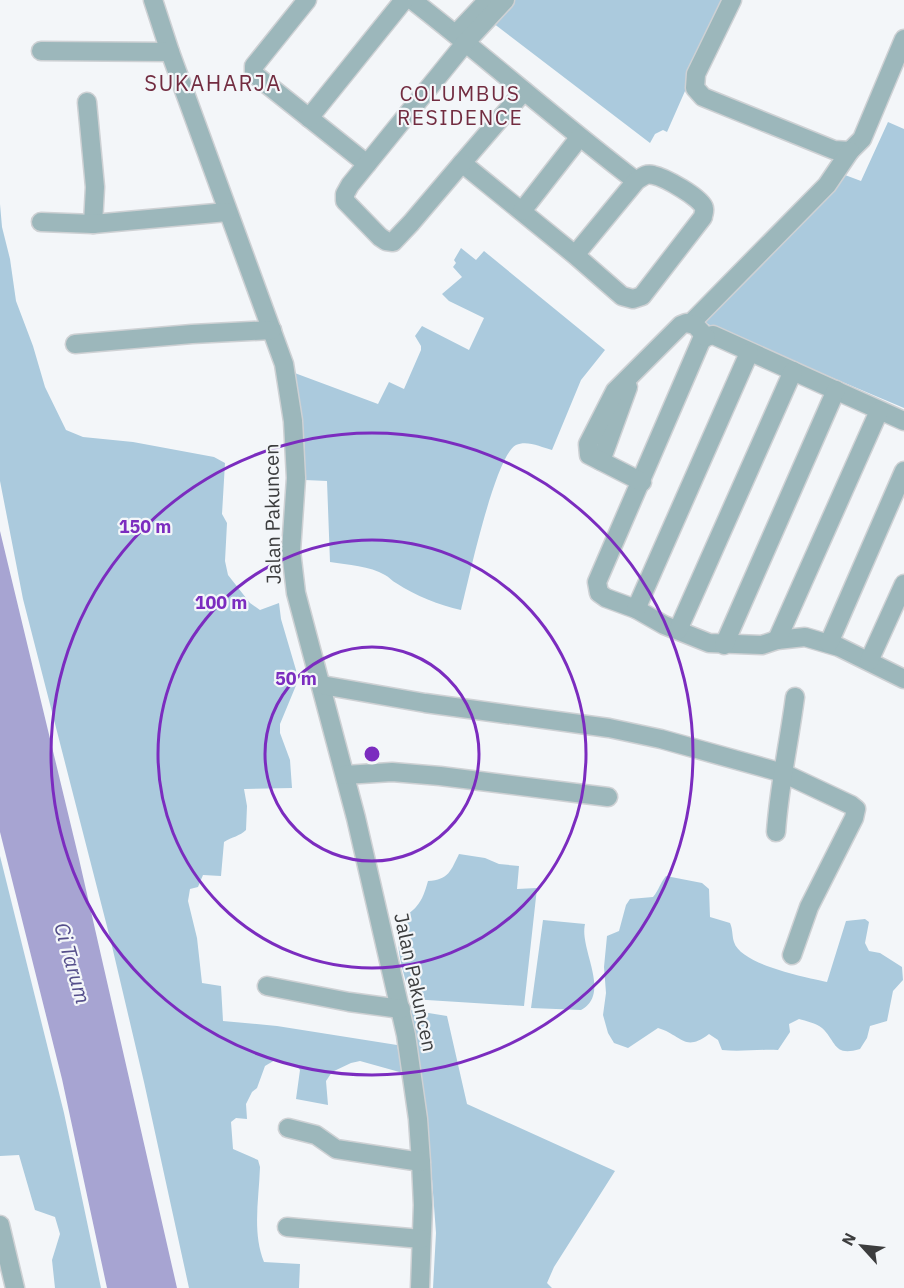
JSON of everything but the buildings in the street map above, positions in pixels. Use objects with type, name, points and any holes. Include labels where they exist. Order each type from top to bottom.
[{"type":"street","points":[[307,0],[254,66],[254,74],[367,164]]},
{"type":"street","points":[[309,118],[404,0]]},
{"type":"street","points":[[412,0],[461,38],[579,138],[636,181]]},
{"type":"street","points":[[488,0],[350,185],[345,194],[345,201],[380,237],[393,242],[411,224],[524,91]]},
{"type":"street","points":[[461,38],[505,0]]},
{"type":"street","points":[[732,0],[696,74],[695,88],[703,97],[834,150],[850,151]]},
{"type":"street","name":"Jalan Pakuncen","points":[[157,2],[170,52],[284,364],[293,421],[296,478],[291,551],[296,594],[322,685],[384,931],[401,1009],[414,1092],[422,1162],[420,1288]]},
{"type":"street","points":[[41,51],[170,52]]},
{"type":"street","points":[[642,482],[589,455],[587,451],[588,444],[615,391],[681,325],[691,323],[827,185],[850,151],[862,139],[901,57]]},
{"type":"street","points":[[87,102],[95,186],[93,224]]},
{"type":"street","points":[[522,211],[579,138]]},
{"type":"street","points":[[462,164],[522,211],[622,296],[633,299],[642,296],[703,217],[705,208],[701,201],[678,186],[653,174],[644,175],[636,181],[575,255]]},
{"type":"street","points":[[41,222],[93,224],[227,212]]},
{"type":"street","points":[[691,323],[706,336]]},
{"type":"street","points":[[75,344],[203,333],[272,330]]},
{"type":"street","points":[[904,421],[713,335],[706,336],[701,341],[597,582],[599,593],[606,598],[636,609],[664,625],[709,644],[762,645],[777,640],[805,637],[829,643],[904,680]]},
{"type":"street","points":[[636,609],[749,353]]},
{"type":"street","points":[[678,630],[793,371]]},
{"type":"street","points":[[724,645],[836,390]]},
{"type":"street","points":[[777,640],[879,411]]},
{"type":"street","points":[[829,643],[904,471]]},
{"type":"street","points":[[869,661],[904,584]]},
{"type":"street","points":[[322,685],[425,703],[609,728],[661,739],[783,773],[851,804],[856,809],[854,818],[809,907],[792,955]]},
{"type":"street","points":[[776,832],[778,797],[795,697]]},
{"type":"street","points":[[345,775],[392,772],[440,776],[608,797]]},
{"type":"street","points":[[267,986],[349,1002],[401,1009]]},
{"type":"street","points":[[288,1128],[316,1136],[336,1149],[422,1162]]},
{"type":"street","points":[[0,1225],[15,1288]]},
{"type":"street","points":[[287,1227],[421,1239]]},
{"type":"shaded area","points":[[513,0],[725,0],[667,132],[663,130],[655,134],[650,143],[493,23]]},
{"type":"shaded area","points":[[888,122],[904,129],[904,408],[717,329],[706,323],[704,319],[845,175],[861,181]]},
{"type":"shaded area","points":[[0,204],[16,301],[45,387],[66,430],[83,437],[133,442],[214,457],[225,463],[222,514],[227,523],[225,561],[228,575],[250,603],[260,610],[279,603],[281,619],[296,670],[297,683],[280,724],[280,733],[290,760],[292,788],[244,789],[247,806],[246,830],[224,842],[221,876],[203,875],[198,887],[190,889],[188,901],[197,938],[202,983],[221,986],[223,1021],[277,1026],[397,1045],[403,1073],[360,1061],[351,1063],[332,1072],[326,1081],[328,1105],[296,1099],[300,1070],[297,1066],[275,1060],[265,1066],[257,1088],[252,1092],[246,1104],[247,1119],[236,1118],[231,1122],[233,1149],[258,1160],[260,1167],[257,1227],[264,1262],[300,1264],[299,1288],[189,1288],[111,942],[23,599],[0,481]]},
{"type":"shaded area","points":[[461,248],[476,260],[484,251],[605,350],[581,380],[552,450],[525,443],[516,445],[508,454],[491,494],[461,610],[420,596],[373,570],[330,562],[327,481],[305,480],[303,425],[292,372],[378,404],[389,382],[404,389],[421,350],[415,336],[422,326],[469,350],[484,318],[449,301],[442,294],[462,277],[453,267]]},
{"type":"shaded area","points":[[459,854],[485,858],[499,864],[519,866],[517,889],[537,888],[524,1006],[411,999],[400,960],[398,939],[400,929],[404,918],[424,895],[428,881],[445,876]]},
{"type":"shaded area","points":[[0,856],[64,1113],[101,1288],[55,1288],[52,1260],[60,1234],[55,1217],[35,1210],[19,1155],[0,1156]]},
{"type":"shaded area","points":[[666,876],[702,883],[709,889],[710,917],[730,923],[734,942],[739,950],[749,957],[775,969],[827,982],[846,921],[865,919],[869,922],[865,943],[869,951],[880,953],[902,967],[903,980],[893,991],[887,1021],[870,1026],[867,1038],[860,1049],[851,1051],[840,1050],[822,1028],[799,1019],[789,1024],[790,1032],[778,1050],[722,1050],[718,1040],[709,1034],[694,1042],[688,1042],[658,1028],[628,1048],[614,1043],[608,1033],[603,1015],[606,993],[604,967],[607,936],[619,931],[626,905],[630,899],[653,897]]},
{"type":"shaded area","points":[[543,920],[585,924],[584,934],[592,970],[594,993],[590,1003],[581,1010],[531,1008]]},
{"type":"shaded area","points":[[410,1010],[447,1016],[467,1104],[615,1171],[554,1267],[547,1283],[552,1288],[433,1288],[436,1233],[427,1112]]},
{"type":"water","name":"Ci Tarum","points":[[0,531],[79,859],[177,1288],[107,1288],[62,1079],[0,832]]},
{"type":"district","name":"SUKAHARJA","points":[[213,82]]},
{"type":"district","name":"COLUMBUS RESIDENCE","points":[[460,105]]}]
